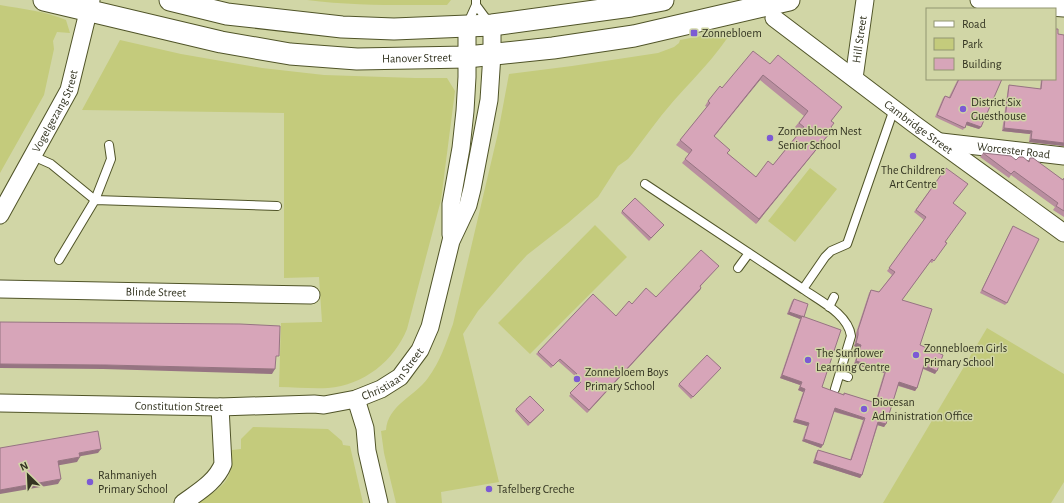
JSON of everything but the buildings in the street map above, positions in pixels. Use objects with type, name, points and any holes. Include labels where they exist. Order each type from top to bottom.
[{"type":"street","name":"Hanover Street","points":[[44,0],[90,6],[221,42],[290,54],[356,59],[467,57],[553,48],[634,36],[789,0]]},
{"type":"street","points":[[170,0],[227,14],[342,27],[394,28],[492,25],[631,6],[663,0]]},
{"type":"street","name":"Hill Street","points":[[854,78],[865,0]]},
{"type":"street","points":[[979,0],[1064,8]]},
{"type":"street","name":"Vogelgezang Street","points":[[0,215],[69,90],[90,6]]},
{"type":"street","name":"Cambridge Street","points":[[774,18],[938,142],[1064,233]]},
{"type":"street","name":"Christiaan Street","points":[[380,503],[367,452],[364,428],[356,400],[381,389],[400,377],[420,350],[430,327],[451,241],[468,205],[472,189],[489,100],[492,25]]},
{"type":"street","name":"Christiaan Street","points":[[451,241],[451,204],[461,148],[465,111],[467,26]]},
{"type":"street","name":"Worcester Road","points":[[938,142],[1064,156]]},
{"type":"street","name":"Blinde Street","points":[[0,289],[311,295]]},
{"type":"street","name":"Constitution Street","points":[[0,403],[220,406],[324,405],[356,400]]},
{"type":"street","points":[[183,503],[216,477],[223,464],[220,406]]},
{"type":"lane","points":[[467,26],[476,3]]},
{"type":"lane","points":[[476,3],[492,25]]},
{"type":"lane","points":[[804,289],[825,257],[831,251],[847,244],[894,109]]},
{"type":"lane","points":[[59,260],[95,200],[111,159],[109,145]]},
{"type":"lane","points":[[33,156],[51,164],[95,200],[278,206]]},
{"type":"lane","points":[[645,184],[804,289],[842,317],[851,331],[851,336],[835,389]]},
{"type":"lane","points":[[738,268],[749,254]]},
{"type":"lane","points":[[829,307],[834,296]]},
{"type":"lane","points":[[840,374],[848,377]]},
{"type":"green space","points":[[307,0],[451,0],[447,5],[412,5],[359,4]]},
{"type":"green space","points":[[0,5],[42,12],[66,20],[70,33],[57,32],[53,41],[54,49],[44,95],[0,173]]},
{"type":"green space","points":[[732,30],[720,49],[666,110],[628,159],[618,166],[598,197],[527,255],[478,311],[463,334],[499,482],[441,492],[442,503],[396,503],[384,453],[381,431],[386,430],[391,414],[396,408],[428,378],[436,365],[453,324],[498,133],[509,74],[658,53],[674,47],[680,40]]},
{"type":"green space","points":[[120,40],[181,54],[262,68],[324,75],[447,78],[455,91],[441,200],[407,329],[401,341],[386,361],[365,376],[354,382],[341,386],[328,388],[279,387],[281,323],[322,322],[319,277],[284,278],[284,113],[82,110]]},
{"type":"green space","points":[[810,168],[837,189],[795,242],[768,221]]},
{"type":"green space","points":[[595,225],[627,257],[530,354],[498,323]]},
{"type":"green space","points":[[987,328],[1064,374],[1064,482],[1051,503],[883,503]]},
{"type":"green space","points":[[253,427],[328,429],[342,441],[343,445],[350,446],[363,503],[199,503],[225,482],[231,470],[232,450],[241,449],[241,439]]},
{"type":"place","name":"Zonnebloem","points":[[694,33]]},
{"type":"place","name":"District Six Guesthouse","points":[[963,109]]},
{"type":"place","name":"Zonnebloem Nest Senior School","points":[[770,138]]},
{"type":"place","name":"The Childrens Art Centre","points":[[913,156]]},
{"type":"place","name":"Zonnebloem Girls Primary School","points":[[916,355]]},
{"type":"place","name":"The Sunflower Learning Centre","points":[[808,360]]},
{"type":"place","name":"Zonnebloem Boys Primary School","points":[[577,379]]},
{"type":"place","name":"Diocesan Administration Office","points":[[864,409]]},
{"type":"place","name":"Rahmaniyeh Primary School","points":[[90,482]]},
{"type":"place","name":"Tafelberg Creche","points":[[489,489]]}]
